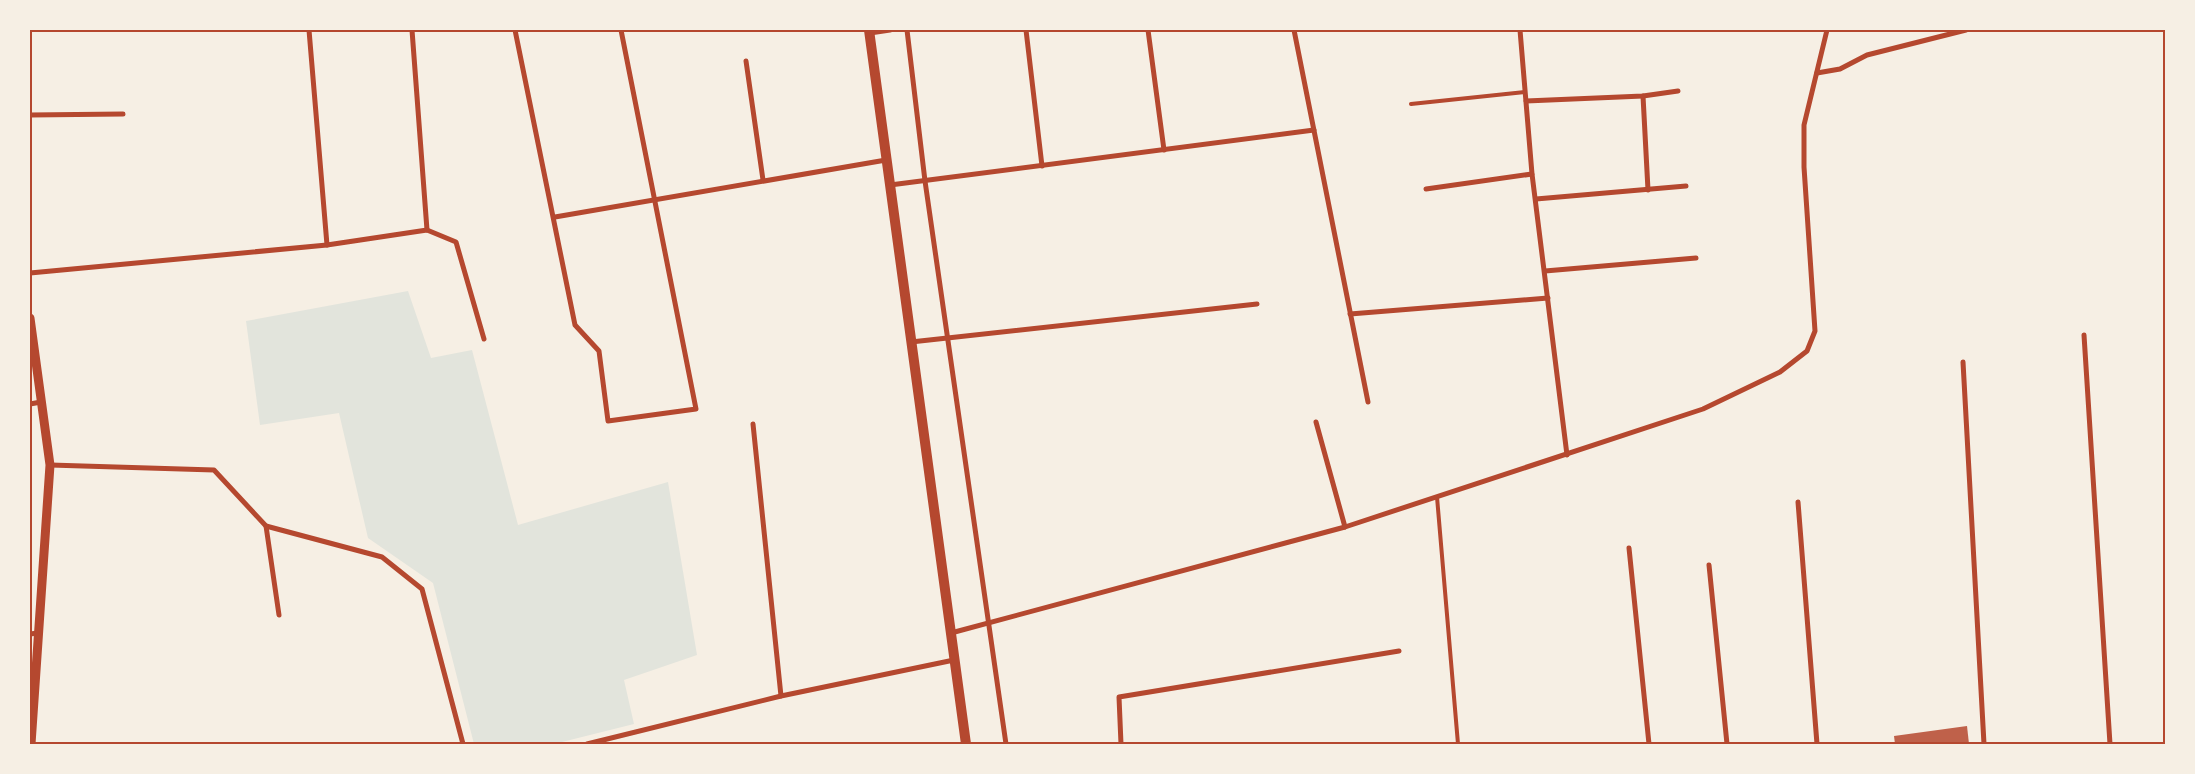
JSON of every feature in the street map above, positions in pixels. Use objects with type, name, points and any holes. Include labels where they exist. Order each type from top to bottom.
[{"type":"main road","points":[[869,31],[966,744]]},
{"type":"street","points":[[309,30],[327,245]]},
{"type":"street","points":[[412,30],[427,230]]},
{"type":"street","points":[[516,30],[576,325],[599,351],[608,421],[696,409],[621,30]]},
{"type":"street","points":[[869,31],[890,30]]},
{"type":"street","points":[[907,30],[925,181],[990,622],[1006,744]]},
{"type":"street","points":[[1026,30],[1042,166]]},
{"type":"street","points":[[1148,30],[1164,150]]},
{"type":"street","points":[[1294,30],[1368,402]]},
{"type":"street","points":[[1520,30],[1532,174],[1567,455]]},
{"type":"street","points":[[951,633],[1346,527],[1703,409],[1780,372],[1807,351],[1815,331],[1804,167],[1804,125],[1827,30]]},
{"type":"street","points":[[1817,73],[1840,69],[1867,55],[1966,30]]},
{"type":"street","points":[[746,61],[763,180]]},
{"type":"street","points":[[1526,101],[1643,96],[1678,91]]},
{"type":"street","points":[[1643,96],[1648,190]]},
{"type":"street","points":[[30,115],[122,114]]},
{"type":"street","points":[[890,186],[1314,130]]},
{"type":"street","points":[[555,217],[887,160]]},
{"type":"street","points":[[1426,189],[1532,174]]},
{"type":"street","points":[[1536,199],[1686,186]]},
{"type":"street","points":[[30,273],[327,245],[427,230],[456,242],[484,339]]},
{"type":"street","points":[[1544,271],[1696,258]]},
{"type":"street","points":[[1350,314],[1548,298]]},
{"type":"street","points":[[912,342],[1257,304]]},
{"type":"street","points":[[30,318],[50,465],[34,634],[31,744]]},
{"type":"street","points":[[2084,335],[2110,744]]},
{"type":"street","points":[[1963,362],[1984,744]]},
{"type":"street","points":[[30,404],[41,402]]},
{"type":"street","points":[[1316,422],[1346,527]]},
{"type":"street","points":[[753,424],[781,696]]},
{"type":"street","points":[[50,465],[214,470],[266,526],[382,557],[422,589],[463,744]]},
{"type":"street","points":[[1798,502],[1817,744]]},
{"type":"street","points":[[266,526],[279,615]]},
{"type":"street","points":[[1629,548],[1649,744]]},
{"type":"street","points":[[1709,565],[1727,744]]},
{"type":"street","points":[[1121,744],[1119,697],[1399,651]]},
{"type":"street","points":[[587,744],[781,696],[955,660]]},
{"type":"lane","points":[[1411,104],[1525,92]]},
{"type":"lane","points":[[1436,496],[1458,744]]},
{"type":"shaded area","points":[[408,291],[431,358],[472,350],[518,525],[668,482],[697,655],[624,680],[634,724],[554,744],[474,744],[433,583],[368,538],[339,413],[260,425],[246,321]]},
{"type":"building","points":[[1967,726],[1969,744],[1895,744],[1894,736]]}]
